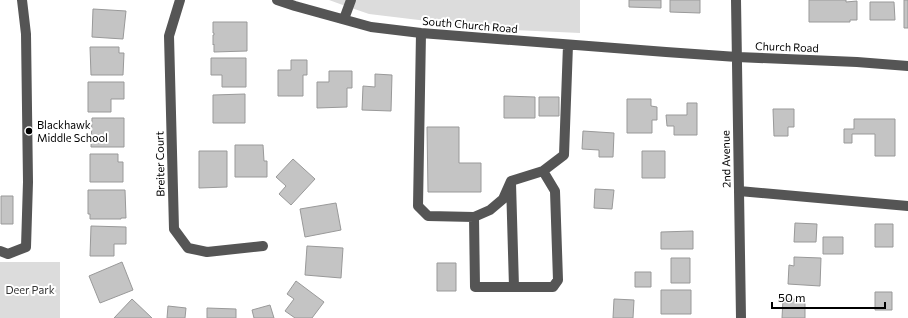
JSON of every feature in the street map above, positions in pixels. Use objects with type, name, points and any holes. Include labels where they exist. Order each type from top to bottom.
[{"type":"street","points":[[0,251],[8,254],[26,247],[28,182],[26,34],[22,0]]},
{"type":"street","name":"Breiter Court","points":[[180,0],[170,36],[174,229],[188,248],[207,252],[263,246]]},
{"type":"street","name":"South Church Road","points":[[277,0],[371,27],[421,33],[666,52]]},
{"type":"street","points":[[344,19],[351,0]]},
{"type":"street","name":"2nd Avenue","points":[[736,0],[741,318]]},
{"type":"street","points":[[421,33],[418,206],[428,216],[474,217],[490,210],[503,199],[511,181],[543,171],[564,156],[568,45]]},
{"type":"street","name":"Church Road","points":[[666,52],[908,66]]},
{"type":"street","points":[[474,217],[475,287],[553,287],[558,280],[555,191],[543,171]]},
{"type":"street","points":[[511,181],[514,287]]},
{"type":"street","points":[[739,191],[908,206]]},
{"type":"green space","points":[[329,0],[580,0],[580,33],[494,29],[369,14]]},
{"type":"green space","name":"Deer Park","points":[[0,262],[60,262],[60,318],[0,318]]},
{"type":"building","points":[[629,0],[661,0],[661,8],[629,7]]},
{"type":"building","points":[[670,0],[700,0],[700,13],[670,12]]},
{"type":"building","points":[[809,0],[846,0],[846,2],[857,1],[857,20],[850,20],[850,22],[809,22]]},
{"type":"building","points":[[904,0],[908,0],[908,28],[904,28]]},
{"type":"building","points":[[870,2],[894,2],[895,20],[870,20]]},
{"type":"building","points":[[93,9],[126,11],[123,39],[92,37]]},
{"type":"building","points":[[213,22],[247,22],[247,51],[214,52]]},
{"type":"building","points":[[90,47],[119,47],[119,53],[124,53],[123,75],[91,75]]},
{"type":"building","points":[[211,58],[246,58],[246,87],[222,87],[222,75],[211,75]]},
{"type":"building","points":[[291,60],[307,60],[307,75],[303,75],[303,96],[278,96],[278,70],[291,70]]},
{"type":"building","points":[[329,71],[352,71],[352,88],[347,88],[347,107],[317,108],[317,82],[329,82]]},
{"type":"building","points":[[375,74],[392,75],[391,111],[362,110],[363,86],[375,87]]},
{"type":"building","points":[[88,82],[124,82],[124,99],[111,99],[111,112],[88,112]]},
{"type":"building","points":[[245,94],[245,123],[213,123],[213,95]]},
{"type":"building","points":[[504,96],[535,97],[535,118],[504,118]]},
{"type":"building","points":[[539,97],[559,97],[559,116],[539,116]]},
{"type":"building","points":[[627,99],[651,99],[651,106],[657,107],[657,120],[652,120],[652,133],[627,133]]},
{"type":"building","points":[[687,103],[697,103],[697,135],[674,135],[674,126],[667,126],[666,115],[687,115]]},
{"type":"building","points":[[773,109],[794,109],[794,127],[788,127],[788,136],[774,136]]},
{"type":"building","points":[[92,118],[124,118],[124,147],[91,147]]},
{"type":"building","points":[[854,119],[895,119],[895,156],[875,156],[875,134],[852,134],[852,143],[844,143],[844,129],[854,129]]},
{"type":"building","points":[[427,127],[459,127],[459,163],[481,163],[481,192],[428,192]]},
{"type":"building","points":[[583,131],[614,133],[613,157],[599,157],[599,150],[582,149]]},
{"type":"building","points":[[235,145],[263,145],[264,161],[267,161],[267,177],[235,177]]},
{"type":"building","points":[[199,151],[227,151],[227,187],[199,188]]},
{"type":"building","points":[[642,151],[665,151],[665,178],[642,178]]},
{"type":"building","points":[[90,154],[118,154],[118,162],[123,162],[123,182],[90,182]]},
{"type":"building","points":[[293,159],[315,179],[291,205],[279,194],[286,186],[276,177]]},
{"type":"building","points":[[595,189],[614,190],[612,209],[594,208]]},
{"type":"building","points":[[88,190],[125,190],[126,218],[90,219],[90,214],[88,214]]},
{"type":"building","points":[[1,196],[13,196],[13,224],[1,224]]},
{"type":"building","points":[[336,203],[341,230],[305,237],[300,209]]},
{"type":"building","points":[[795,223],[817,224],[816,242],[794,242]]},
{"type":"building","points":[[875,224],[893,224],[893,247],[875,247]]},
{"type":"building","points":[[91,226],[126,227],[126,244],[114,244],[114,256],[90,256]]},
{"type":"building","points":[[693,231],[693,249],[661,249],[661,232]]},
{"type":"building","points":[[823,237],[843,237],[843,254],[823,254]]},
{"type":"building","points":[[307,246],[343,248],[341,278],[305,275]]},
{"type":"building","points":[[794,257],[821,258],[820,286],[788,284],[789,265],[794,266]]},
{"type":"building","points":[[671,258],[690,258],[690,283],[671,283]]},
{"type":"building","points":[[122,262],[133,290],[100,303],[89,276]]},
{"type":"building","points":[[437,263],[456,263],[456,291],[437,291]]},
{"type":"building","points":[[635,272],[651,272],[651,287],[635,287]]},
{"type":"building","points":[[296,281],[324,302],[312,318],[295,318],[285,311],[294,299],[287,294]]},
{"type":"building","points":[[661,290],[691,290],[691,314],[661,314]]},
{"type":"building","points":[[875,292],[892,292],[892,310],[875,310]]},
{"type":"building","points":[[132,299],[152,318],[114,318]]},
{"type":"building","points":[[614,299],[634,300],[633,318],[613,318]]},
{"type":"building","points":[[783,299],[805,299],[805,318],[782,318]]},
{"type":"building","points":[[270,305],[274,318],[254,318],[252,310]]},
{"type":"building","points":[[168,306],[186,308],[185,318],[167,318]]},
{"type":"building","points":[[207,308],[236,309],[236,318],[207,318]]},
{"type":"place","name":"Blackhawk Middle School","points":[[29,131]]}]
